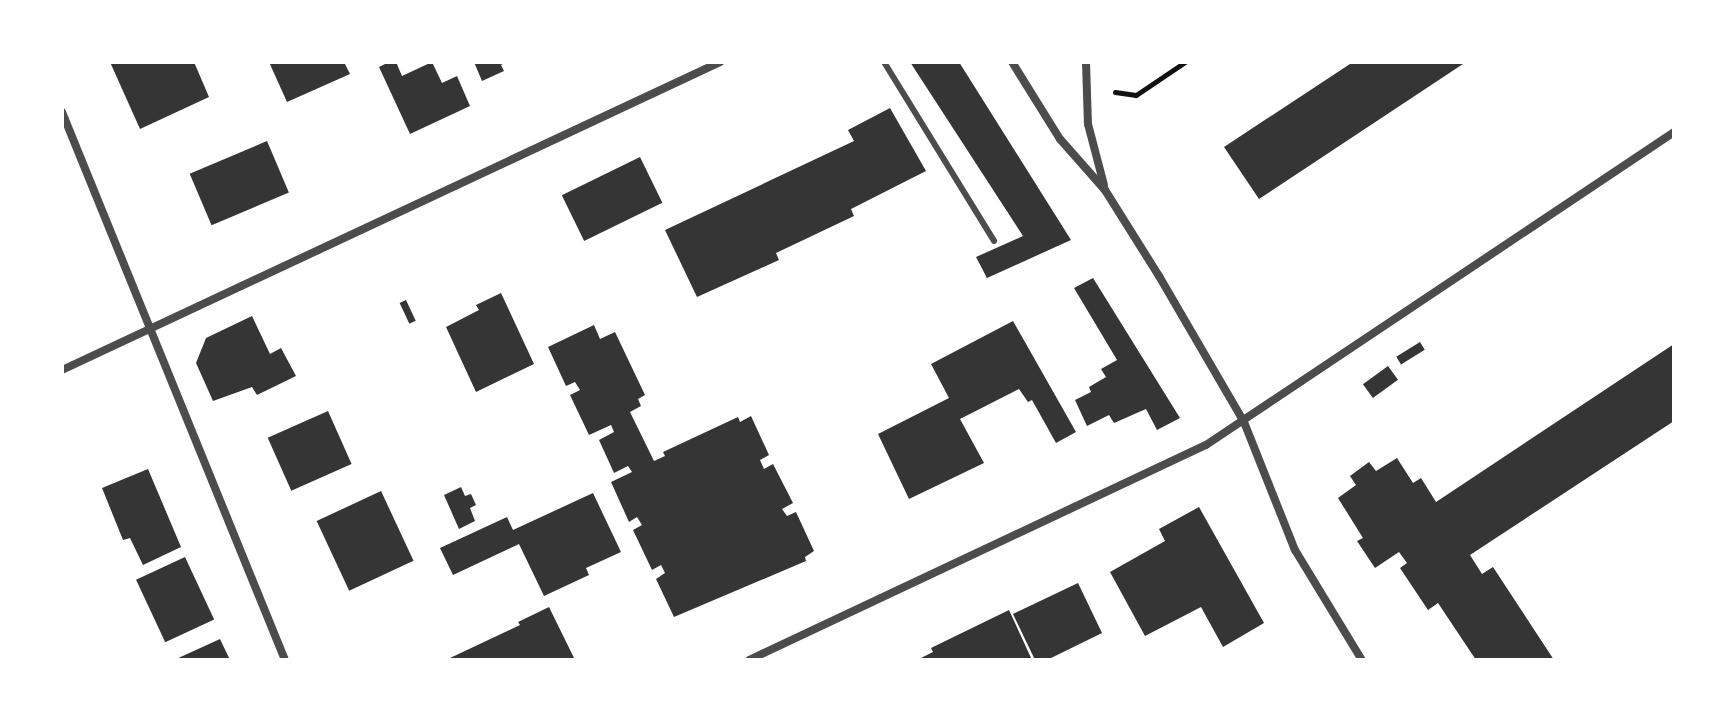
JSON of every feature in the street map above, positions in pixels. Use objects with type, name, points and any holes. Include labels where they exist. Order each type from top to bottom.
[{"type":"street","points":[[62,370],[720,62]]},
{"type":"street","points":[[1012,62],[1060,139],[1105,190],[1244,422],[1295,550],[1362,660]]},
{"type":"street","points":[[1086,62],[1088,124],[1105,190]]},
{"type":"street","points":[[62,112],[285,660]]},
{"type":"street","points":[[749,660],[1206,445],[1674,132]]},
{"type":"lane","points":[[884,62],[994,241]]},
{"type":"path","points":[[1086,91],[1136,95],[1185,62]]},
{"type":"building","points":[[110,62],[194,62],[209,97],[140,129]]},
{"type":"building","points":[[269,62],[344,62],[350,74],[287,102]]},
{"type":"building","points":[[396,62],[402,76],[432,62],[442,83],[457,76],[470,106],[410,134],[379,67]]},
{"type":"building","points":[[474,62],[506,62],[501,65],[504,71],[482,81]]},
{"type":"building","points":[[910,62],[959,62],[1071,240],[987,278],[976,257],[1023,236]]},
{"type":"building","points":[[1353,62],[1466,62],[1259,199],[1224,147]]},
{"type":"building","points":[[890,108],[926,171],[851,209],[854,216],[776,253],[779,260],[697,297],[665,230],[854,141],[848,130]]},
{"type":"building","points":[[267,141],[289,193],[212,225],[190,174]]},
{"type":"building","points":[[640,157],[662,203],[584,241],[562,195]]},
{"type":"building","points":[[1093,278],[1180,418],[1157,430],[1146,409],[1114,423],[1109,415],[1087,426],[1075,400],[1091,392],[1089,387],[1106,377],[1101,369],[1117,360],[1074,288]]},
{"type":"building","points":[[501,293],[534,364],[476,392],[446,327],[479,310],[476,305]]},
{"type":"building","points":[[406,300],[416,321],[409,324],[400,303]]},
{"type":"building","points":[[252,316],[270,354],[281,348],[296,376],[257,395],[252,387],[213,401],[196,363],[206,338]]},
{"type":"building","points":[[1013,321],[1076,432],[1056,443],[1032,400],[1028,402],[1019,389],[960,419],[984,463],[909,499],[878,434],[949,398],[931,364]]},
{"type":"building","points":[[594,325],[600,339],[615,332],[645,395],[638,399],[641,406],[630,412],[654,461],[665,456],[663,452],[738,417],[740,422],[751,416],[769,455],[760,460],[764,469],[773,464],[793,503],[782,509],[787,516],[796,512],[814,551],[805,557],[806,561],[674,617],[656,579],[665,573],[661,565],[652,570],[633,530],[642,525],[637,517],[629,522],[611,482],[632,472],[628,466],[614,473],[599,440],[614,432],[611,425],[589,435],[570,395],[580,390],[575,382],[566,386],[548,347]]},
{"type":"building","points":[[1420,342],[1425,350],[1401,364],[1396,357]]},
{"type":"building","points":[[1674,344],[1674,421],[1470,555],[1482,574],[1493,567],[1554,660],[1476,660],[1438,603],[1428,610],[1400,568],[1407,563],[1399,552],[1375,568],[1357,541],[1363,538],[1338,498],[1356,485],[1350,476],[1369,462],[1376,471],[1397,458],[1413,483],[1421,478],[1436,502]]},
{"type":"building","points":[[1388,366],[1398,380],[1373,398],[1363,384]]},
{"type":"building","points":[[328,411],[352,464],[291,491],[268,438]]},
{"type":"building","points":[[148,469],[181,547],[143,565],[130,538],[123,540],[102,488]]},
{"type":"building","points":[[461,487],[465,496],[471,494],[476,505],[470,508],[475,521],[459,529],[444,495]]},
{"type":"building","points":[[381,491],[414,561],[349,591],[317,521]]},
{"type":"building","points":[[593,493],[621,552],[586,568],[589,575],[544,596],[519,544],[453,575],[440,548],[507,517],[513,530]]},
{"type":"building","points":[[1199,507],[1264,623],[1223,647],[1201,607],[1145,636],[1110,572],[1165,541],[1159,529]]},
{"type":"building","points":[[185,557],[214,620],[165,642],[136,580]]},
{"type":"building","points":[[1078,583],[1102,633],[1047,660],[1035,660],[1013,614]]},
{"type":"building","points":[[549,607],[575,660],[451,660],[450,658],[520,625],[518,622]]},
{"type":"building","points":[[1009,610],[1032,660],[917,660],[933,652],[931,648]]},
{"type":"building","points":[[220,639],[230,660],[174,660]]}]
